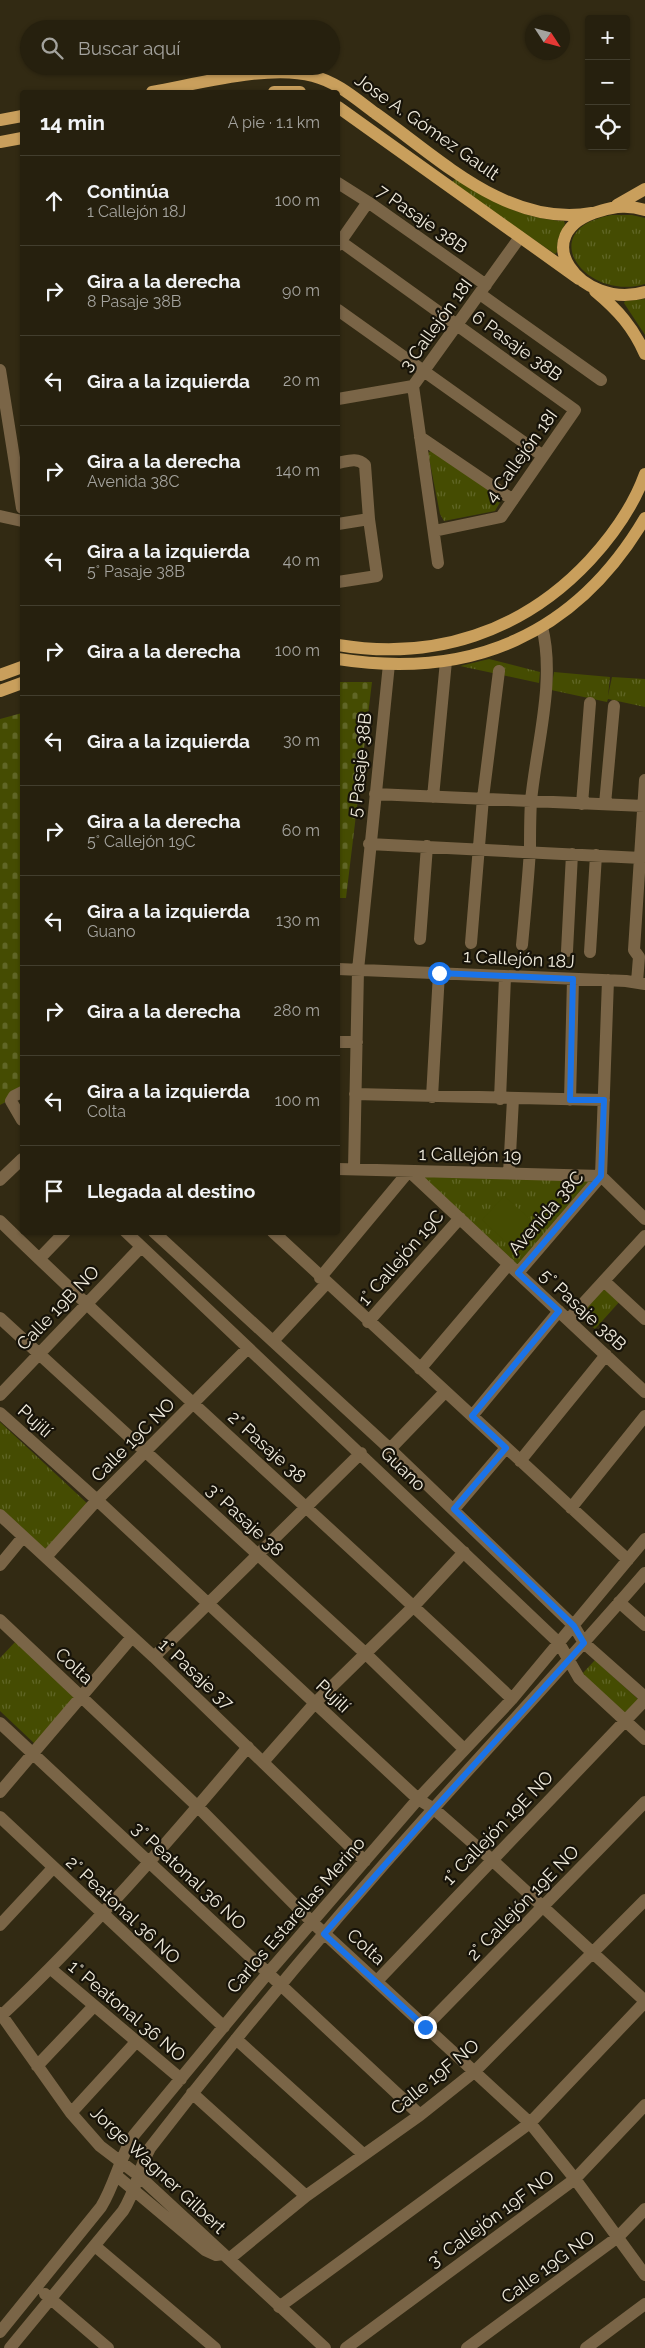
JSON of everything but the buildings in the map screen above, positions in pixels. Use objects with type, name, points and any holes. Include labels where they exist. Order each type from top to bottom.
[{"type":"main road","name":"Jose A. Gómez Gault","points":[[164,90],[251,75]]},
{"type":"main road","name":"Jose A. Gómez Gault","points":[[310,75],[316,76],[346,91],[456,171],[511,204],[538,212],[565,216],[592,213]]},
{"type":"main road","name":"Jose A. Gómez Gault","points":[[340,108],[584,283]]},
{"type":"main road","points":[[0,120],[20,116]]},
{"type":"main road","points":[[0,142],[20,138]]},
{"type":"main road","points":[[645,189],[615,206],[592,213],[576,223],[565,237],[563,243],[563,251],[568,267],[624,317],[634,330],[645,354]]},
{"type":"main road","points":[[615,206],[628,206],[645,210]]},
{"type":"main road","points":[[584,283],[612,294],[626,296],[645,292]]},
{"type":"main road","points":[[340,645],[388,650],[450,643],[499,628],[527,614],[552,596],[605,544],[630,506],[645,474]]},
{"type":"main road","points":[[340,659],[389,664],[446,661],[496,649],[542,627],[570,608],[592,588],[622,553],[645,518]]},
{"type":"main road","points":[[0,675],[20,668]]},
{"type":"main road","points":[[0,691],[20,684]]},
{"type":"street","name":"7 Pasaje 38B","points":[[340,184],[368,202],[601,380]]},
{"type":"street","points":[[340,242],[368,202]]},
{"type":"street","name":"3 Callejón 18I","points":[[438,563],[413,386],[520,237]]},
{"type":"street","name":"6 Pasaje 38B","points":[[340,244],[458,324],[575,410]]},
{"type":"street","points":[[340,311],[543,456]]},
{"type":"street","points":[[0,370],[6,436],[20,499]]},
{"type":"street","points":[[340,399],[413,386]]},
{"type":"street","name":"4 Callejón 18I","points":[[434,531],[501,517],[575,410]]},
{"type":"street","points":[[420,437],[513,500]]},
{"type":"street","points":[[340,463],[354,460],[361,461],[365,465],[369,519],[377,576],[340,582]]},
{"type":"street","points":[[0,516],[20,521]]},
{"type":"street","points":[[340,524],[369,519]]},
{"type":"street","points":[[522,944],[530,852],[531,802],[547,659],[546,642],[542,627]]},
{"type":"street","points":[[433,797],[446,661]]},
{"type":"street","name":"5 Pasaje 38B","points":[[354,1169],[358,970],[389,664]]},
{"type":"street","points":[[471,943],[498,671]]},
{"type":"street","points":[[582,804],[590,703]]},
{"type":"street","points":[[605,804],[614,706]]},
{"type":"street","points":[[641,983],[639,957],[634,950],[642,858],[645,780]]},
{"type":"street","points":[[375,794],[644,806]]},
{"type":"street","points":[[370,844],[596,854],[642,858]]},
{"type":"street","points":[[420,939],[427,846]]},
{"type":"street","points":[[567,950],[572,854]]},
{"type":"street","points":[[590,952],[596,854]]},
{"type":"street","name":"1 Callejón 18J","points":[[340,969],[641,983]]},
{"type":"street","points":[[432,1097],[439,973]]},
{"type":"street","points":[[500,1099],[505,977]]},
{"type":"street","points":[[570,1100],[573,979]]},
{"type":"street","name":"Avenida 38C","points":[[420,1368],[601,1176],[608,980]]},
{"type":"street","points":[[340,1042],[356,1042]]},
{"type":"street","points":[[20,1093],[14,1096],[11,1101],[20,1117]]},
{"type":"street","points":[[355,1094],[513,1100],[604,1100]]},
{"type":"street","points":[[509,1173],[513,1100]]},
{"type":"street","points":[[0,1180],[20,1161]]},
{"type":"street","name":"1 Callejón 19","points":[[340,1169],[601,1176]]},
{"type":"street","points":[[274,1340],[324,1281],[409,1171]]},
{"type":"street","name":"5° Pasaje 38B","points":[[409,1171],[645,1392]]},
{"type":"street","name":"Avenida 38C","points":[[601,1176],[645,1219]]},
{"type":"street","name":"1° Callejón 19C","points":[[368,1322],[460,1218]]},
{"type":"street","name":"2° Pasaje 38","points":[[0,1222],[85,1304],[306,1505],[512,1699]]},
{"type":"street","points":[[39,1259],[62,1235]]},
{"type":"street","name":"Guano","points":[[129,1235],[247,1349],[361,1453],[559,1643],[579,1678],[645,1739]]},
{"type":"street","name":"Guano","points":[[162,1235],[454,1509],[574,1626],[584,1643],[644,1697]]},
{"type":"street","points":[[276,1235],[368,1322],[628,1560]]},
{"type":"street","points":[[472,1416],[564,1316],[604,1281],[645,1236]]},
{"type":"street","name":"Calle 19B NO","points":[[0,1395],[141,1247]]},
{"type":"street","points":[[604,1281],[645,1318]]},
{"type":"street","name":"3° Pasaje 38","points":[[0,1318],[256,1555],[365,1653],[464,1750]]},
{"type":"street","name":"Calle 19C NO","points":[[46,1558],[97,1500],[194,1405],[247,1349]]},
{"type":"street","points":[[520,1461],[606,1355]]},
{"type":"street","points":[[390,1450],[445,1392]]},
{"type":"street","name":"Pujilí","points":[[0,1413],[97,1500],[206,1604],[418,1799],[434,1809],[491,1859],[645,2002]]},
{"type":"street","points":[[571,1508],[645,1416]]},
{"type":"street","points":[[454,1509],[506,1448]]},
{"type":"street","points":[[154,1657],[306,1505],[361,1453]]},
{"type":"street","name":"1° Pasaje 37","points":[[0,1515],[154,1657],[365,1861]]},
{"type":"street","points":[[0,1564],[23,1537]]},
{"type":"street","name":"Carlos Estarellas Merino","points":[[0,2332],[101,2206],[117,2176],[127,2146],[134,2135],[268,1974],[418,1799],[512,1699],[645,1539]]},
{"type":"street","points":[[264,1762],[315,1703],[414,1606],[464,1552]]},
{"type":"street","name":"Carlos Estarellas Merino","points":[[10,2348],[96,2246],[123,2210],[135,2190],[138,2175],[150,2148],[279,1986],[645,1573]]},
{"type":"street","points":[[620,1602],[645,1625]]},
{"type":"street","name":"Colta","points":[[0,1620],[198,1807],[324,1934],[530,2123],[575,2179],[645,2275]]},
{"type":"street","points":[[0,1792],[132,1637]]},
{"type":"street","name":"1° Callejón 19E NO","points":[[378,1982],[491,1859],[626,1721],[644,1697]]},
{"type":"street","name":"3° Peatonal 36 NO","points":[[0,1723],[279,1986],[420,2115]]},
{"type":"street","points":[[1,2014],[51,1969],[102,1915],[150,1863],[248,1747]]},
{"type":"street","name":"2° Callejón 19E NO","points":[[425,2027],[645,1802]]},
{"type":"street","name":"2° Peatonal 36 NO","points":[[3,1825],[53,1868],[224,2027]]},
{"type":"street","points":[[0,1925],[53,1868]]},
{"type":"street","name":"Calle 19F NO","points":[[226,2257],[363,2154],[420,2115],[474,2072],[645,1900]]},
{"type":"street","name":"1° Peatonal 36 NO","points":[[51,1969],[93,2007],[181,2079]]},
{"type":"street","points":[[279,2307],[530,2123],[645,2002]]},
{"type":"street","points":[[37,2066],[93,2007]]},
{"type":"street","name":"Jorge Wagner Gilbert","points":[[1,2014],[71,2113],[100,2146],[138,2175],[325,2348]]},
{"type":"street","points":[[236,2040],[363,2154]]},
{"type":"street","points":[[71,2113],[136,2042]]},
{"type":"street","points":[[192,2094],[306,2196]]},
{"type":"street","name":"3° Callejón 19F NO","points":[[346,2348],[575,2179],[645,2105]]},
{"type":"street","name":"Jorge Wagner Gilbert","points":[[117,2176],[205,2250],[226,2257]]},
{"type":"street","name":"Calle 19G NO","points":[[467,2348],[618,2237],[645,2209]]},
{"type":"street","points":[[96,2246],[215,2348]]},
{"type":"street","points":[[37,2288],[108,2348]]},
{"type":"street","points":[[586,2348],[645,2304]]},
{"type":"green space","points":[[456,178],[481,194],[520,213],[549,220],[564,221],[565,224],[558,239],[557,252],[555,254],[451,183]]},
{"type":"green space","points":[[612,215],[632,215],[645,218],[645,284],[623,287],[603,283],[587,274],[576,262],[571,248],[575,234],[588,223]]},
{"type":"green space","points":[[645,299],[645,335],[624,303],[625,301]]},
{"type":"green space","points":[[432,450],[502,499],[495,511],[444,521],[440,514],[428,453]]},
{"type":"green space","points":[[489,659],[540,672],[539,683],[460,666]]},
{"type":"green space","points":[[554,672],[610,677],[608,696],[612,677],[645,679],[645,707],[608,699],[607,702],[551,690]]},
{"type":"green space","points":[[340,682],[372,682],[346,898],[340,898]]},
{"type":"green space","points":[[20,714],[20,1094],[0,1105],[0,719]]},
{"type":"green space","points":[[417,1174],[594,1181],[518,1268]]},
{"type":"green space","points":[[504,1196],[537,1225],[515,1250],[482,1220]]},
{"type":"green space","points":[[606,1287],[621,1300],[595,1329],[579,1315]]},
{"type":"green space","points":[[0,1422],[89,1505],[42,1552],[0,1513]]},
{"type":"green space","points":[[16,1641],[77,1697],[35,1744],[0,1711],[0,1658]]},
{"type":"green space","points":[[595,1660],[639,1700],[626,1715],[582,1674]]},
{"type":"route","points":[[425,2027],[324,1934],[584,1643],[574,1626],[454,1509],[506,1448],[472,1416],[559,1311],[518,1273],[601,1176],[604,1100],[570,1100],[573,979],[439,973]]}]
